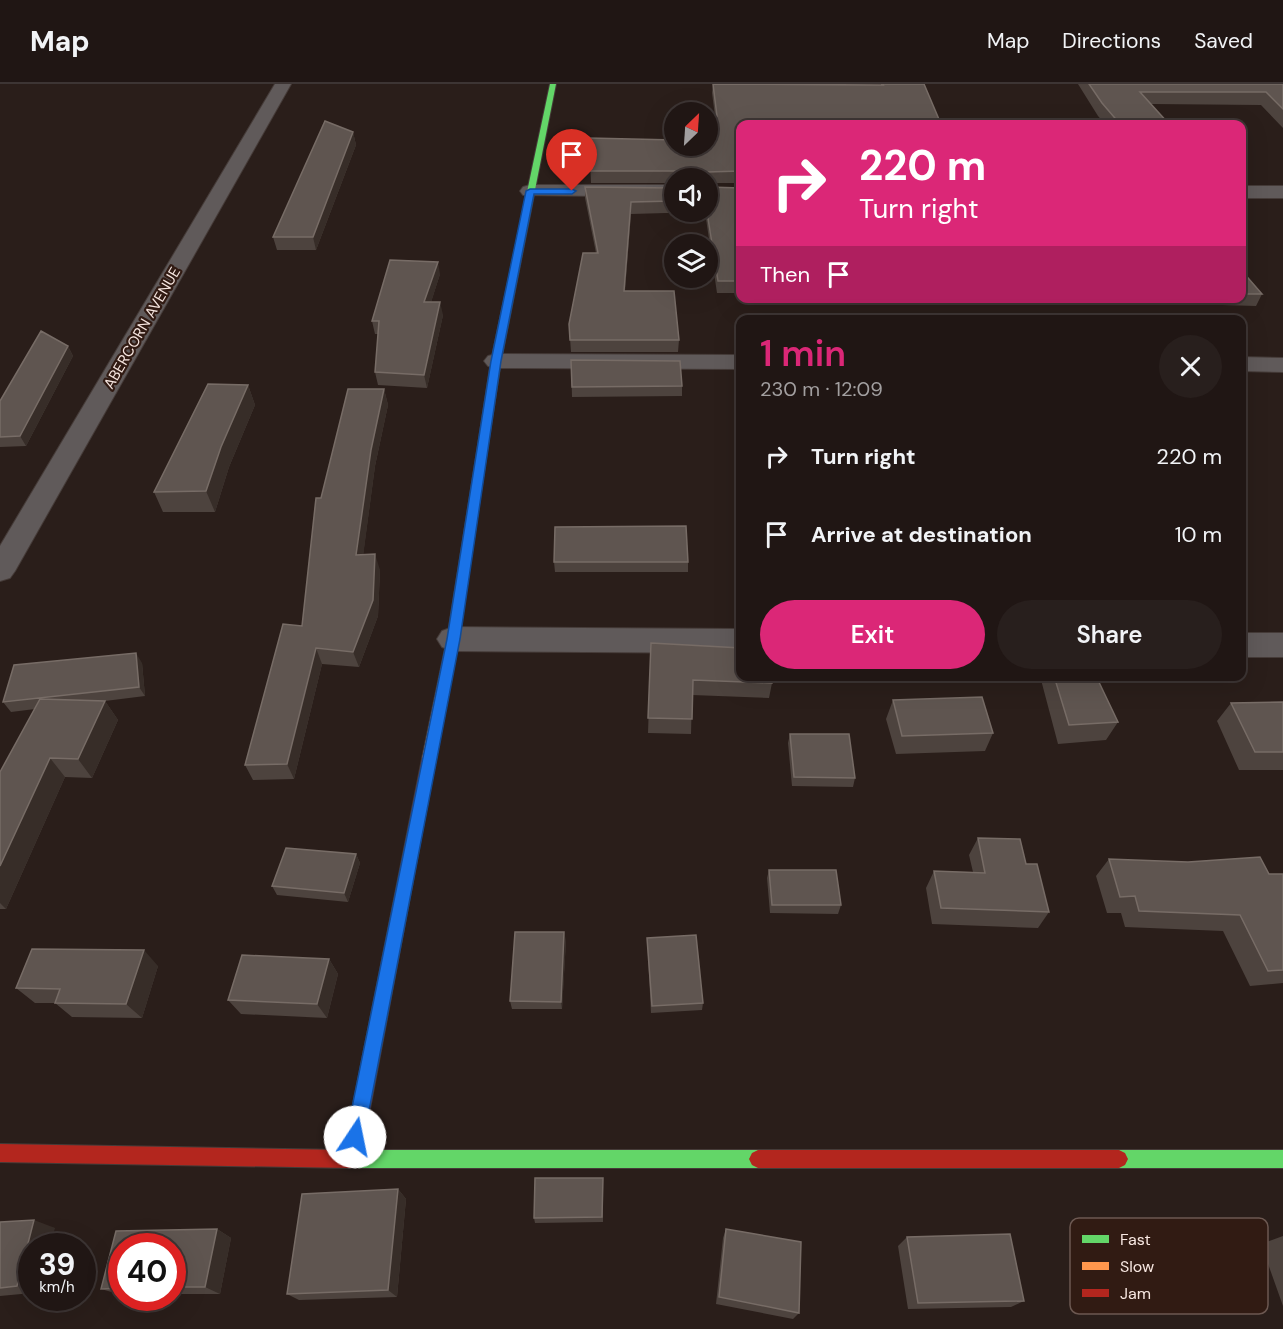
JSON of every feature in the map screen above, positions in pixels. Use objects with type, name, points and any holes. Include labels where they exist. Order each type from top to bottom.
[{"type":"street","name":"ABERCORN AVENUE","points":[[0,571],[283,84]]},
{"type":"street","points":[[351,1159],[453,639],[496,361],[553,84]]},
{"type":"street","points":[[530,191],[664,191]]},
{"type":"street","points":[[1246,192],[1283,192]]},
{"type":"street","points":[[496,361],[736,362]]},
{"type":"street","points":[[1246,364],[1283,365]]},
{"type":"street","points":[[453,639],[736,641]]},
{"type":"street","points":[[1246,645],[1283,645]]},
{"type":"street","points":[[0,1153],[351,1159],[1283,1159]]},
{"type":"building","points":[[713,84],[924,84],[939,120],[736,120],[736,171],[718,172],[718,168],[590,171],[589,138],[664,140],[664,156],[718,156],[718,102],[715,102]]},
{"type":"building","points":[[1089,84],[1283,84],[1283,109],[1266,92],[1140,92],[1165,120],[1117,120]]},
{"type":"building","points":[[325,121],[353,132],[313,237],[273,237]]},
{"type":"building","points":[[585,187],[664,188],[664,201],[631,202],[624,291],[674,291],[679,340],[570,340],[569,324],[583,253],[598,253]]},
{"type":"building","points":[[718,187],[736,188],[736,281],[718,281],[718,234],[711,234],[709,222],[718,222]]},
{"type":"building","points":[[390,260],[438,262],[424,302],[440,302],[424,375],[375,372],[379,321],[372,321]]},
{"type":"building","points":[[1246,276],[1262,294],[1246,294]]},
{"type":"building","points":[[41,331],[68,346],[20,436],[0,437],[0,401]]},
{"type":"building","points":[[571,360],[680,361],[682,386],[572,387]]},
{"type":"building","points":[[208,384],[248,385],[221,447],[206,491],[154,492]]},
{"type":"building","points":[[348,389],[384,389],[371,450],[356,555],[375,554],[373,600],[353,652],[316,648],[287,764],[245,765],[283,624],[302,626],[316,498],[321,498]]},
{"type":"building","points":[[686,526],[688,562],[554,562],[555,527]]},
{"type":"building","points":[[651,643],[736,648],[736,681],[772,681],[772,683],[693,680],[692,719],[648,718]]},
{"type":"building","points":[[136,653],[139,687],[3,702],[14,665]]},
{"type":"building","points":[[1056,681],[1098,681],[1118,722],[1069,725]]},
{"type":"building","points":[[982,697],[993,733],[902,736],[893,700]]},
{"type":"building","points":[[40,699],[105,701],[78,759],[50,758],[0,866],[0,772]]},
{"type":"building","points":[[1283,702],[1283,752],[1255,752],[1231,703]]},
{"type":"building","points":[[790,734],[849,734],[855,778],[794,777]]},
{"type":"building","points":[[978,838],[1020,839],[1026,864],[1037,864],[1049,912],[941,908],[934,871],[985,873]]},
{"type":"building","points":[[286,848],[356,854],[344,893],[272,886]]},
{"type":"building","points":[[1260,857],[1269,874],[1283,874],[1283,970],[1268,971],[1240,915],[1139,911],[1135,896],[1120,897],[1109,859],[1188,862]]},
{"type":"building","points":[[769,870],[836,870],[841,905],[772,905]]},
{"type":"building","points":[[515,932],[564,932],[561,1002],[510,1001]]},
{"type":"building","points":[[696,935],[703,1003],[652,1006],[647,938]]},
{"type":"building","points":[[32,949],[144,950],[126,1004],[55,1003],[60,989],[16,988]]},
{"type":"building","points":[[242,955],[329,959],[317,1004],[228,1000]]},
{"type":"building","points":[[535,1178],[603,1178],[602,1217],[534,1218]]},
{"type":"building","points":[[398,1189],[388,1290],[287,1294],[302,1194]]},
{"type":"building","points":[[34,1220],[31,1233],[18,1233],[17,1286],[0,1288],[0,1222]]},
{"type":"building","points":[[217,1229],[205,1287],[186,1287],[186,1233],[115,1233],[116,1231]]},
{"type":"building","points":[[726,1229],[801,1242],[799,1313],[719,1297]]},
{"type":"building","points":[[1010,1234],[1024,1301],[918,1303],[907,1237]]},
{"type":"building","points":[[108,1262],[108,1289],[101,1289]]},
{"type":"traffic: fast","points":[[483,445],[496,361],[553,84]]},
{"type":"traffic: fast","points":[[359,1159],[758,1159]]},
{"type":"traffic: fast","points":[[1119,1159],[1283,1159]]},
{"type":"traffic: slow","points":[[429,759],[453,639],[483,445]]},
{"type":"traffic: jam","points":[[351,1159],[429,759]]},
{"type":"traffic: jam","points":[[0,1153],[359,1159]]},
{"type":"traffic: jam","points":[[758,1159],[1119,1159]]},
{"type":"route","points":[[355,1137],[453,639],[496,361],[530,191],[572,191]]}]
